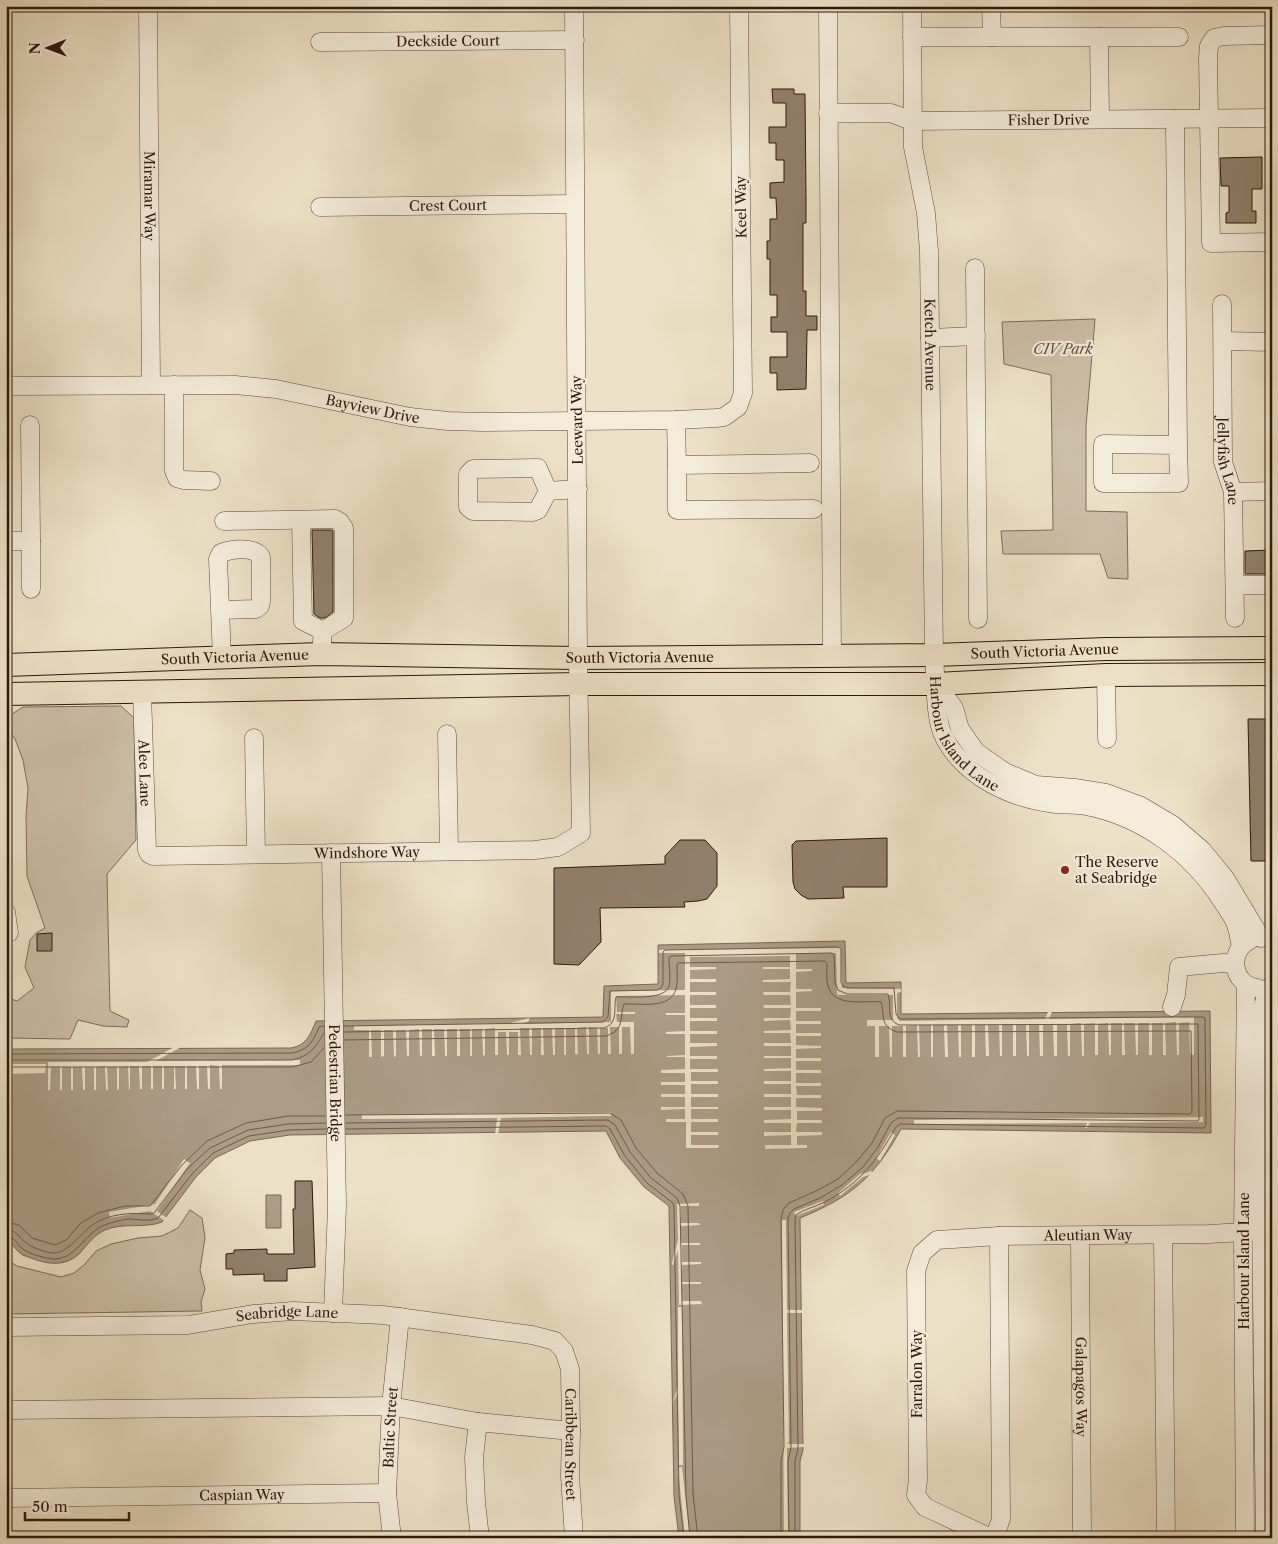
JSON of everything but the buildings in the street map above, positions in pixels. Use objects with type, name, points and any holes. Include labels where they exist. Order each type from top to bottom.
[{"type":"main road","name":"South Victoria Avenue","points":[[6,665],[321,654],[578,658],[832,656],[1106,649],[1272,648]]},
{"type":"main road","name":"South Victoria Avenue","points":[[6,694],[578,684],[936,684],[1106,675],[1272,674]]},
{"type":"street","name":"Miramar Way","points":[[148,6],[151,385]]},
{"type":"street","name":"Leeward Way","points":[[574,6],[578,684],[581,833]]},
{"type":"street","name":"Keel Way","points":[[738,407],[743,393],[739,6]]},
{"type":"street","points":[[828,6],[832,656]]},
{"type":"street","name":"Ketch Avenue","points":[[912,6],[913,147],[926,213],[929,251],[934,654],[936,684]]},
{"type":"street","points":[[991,6],[992,37]]},
{"type":"street","points":[[1272,35],[1224,36],[1214,38],[1208,46],[1211,243],[1272,242]]},
{"type":"street","points":[[912,37],[1179,37]]},
{"type":"street","points":[[1099,37],[1100,119]]},
{"type":"street","name":"Deckside Court","points":[[320,42],[575,40]]},
{"type":"street","name":"Fisher Drive","points":[[828,113],[891,113],[912,121],[1272,118]]},
{"type":"street","points":[[1175,118],[1179,482],[1103,483],[1103,444],[1178,444]]},
{"type":"street","name":"Crest Court","points":[[320,207],[574,204]]},
{"type":"street","points":[[975,268],[978,619]]},
{"type":"street","name":"Jellyfish Lane","points":[[1222,304],[1223,462],[1233,492],[1235,618]]},
{"type":"street","points":[[930,338],[976,336]]},
{"type":"street","points":[[1223,341],[1272,342]]},
{"type":"street","points":[[174,385],[174,470],[177,478],[211,481]]},
{"type":"street","name":"Bayview Drive","points":[[6,386],[235,385],[276,389],[410,417],[448,421],[576,422],[676,420],[724,417],[738,407]]},
{"type":"street","points":[[676,420],[677,510],[814,509]]},
{"type":"street","points":[[30,425],[32,589]]},
{"type":"street","points":[[677,465],[810,463]]},
{"type":"street","points":[[538,468],[548,491],[538,510],[533,512],[474,512],[468,507],[468,474],[473,469],[538,468]]},
{"type":"street","points":[[548,491],[578,489]]},
{"type":"street","points":[[1233,492],[1272,491]]},
{"type":"street","points":[[301,520],[303,621],[323,631]]},
{"type":"street","points":[[224,521],[335,520],[340,522],[344,528],[344,618],[323,631]]},
{"type":"street","points":[[6,542],[31,541]]},
{"type":"street","points":[[1234,585],[1272,585]]},
{"type":"street","points":[[220,610],[222,658]]},
{"type":"street","points":[[321,654],[323,631]]},
{"type":"street","points":[[1106,675],[1107,739]]},
{"type":"street","name":"Harbour Island Lane","points":[[936,684],[954,708],[960,729],[976,752],[1005,772],[1036,785],[1106,793],[1141,806],[1174,825],[1202,850],[1225,878],[1266,940]]},
{"type":"street","name":"Harbour Island Lane","points":[[936,684],[936,708],[943,736],[963,763],[992,786],[1023,798],[1056,804],[1086,806],[1122,817],[1156,833],[1186,857],[1212,886],[1234,920],[1241,946]]},
{"type":"street","name":"Alee Lane","points":[[142,692],[147,850],[149,854]]},
{"type":"street","points":[[447,734],[449,851]]},
{"type":"street","points":[[254,738],[256,854]]},
{"type":"street","name":"Windshore Way","points":[[149,854],[153,856],[535,850],[558,847],[581,833]]},
{"type":"street","name":"Pedestrian Bridge","points":[[331,853],[337,1206],[333,1314]]},
{"type":"street","points":[[6,912],[9,934],[6,934]]},
{"type":"street","points":[[1266,940],[1247,942],[1241,946],[1234,964],[1236,972],[1246,985],[1253,988],[1270,987]]},
{"type":"street","points":[[1172,1007],[1176,995],[1179,967],[1223,963],[1234,964]]},
{"type":"street","name":"Harbour Island Lane","points":[[1246,985],[1243,1232],[1246,1538]]},
{"type":"street","name":"Harbour Island Lane","points":[[1265,1538],[1259,1054],[1261,1014],[1270,987]]},
{"type":"street","name":"Aleutian Way","points":[[922,1253],[937,1240],[999,1236],[1163,1236],[1261,1231]]},
{"type":"street","points":[[992,1538],[1001,1519],[999,1236]]},
{"type":"street","name":"Galapagos Way","points":[[1080,1236],[1082,1538]]},
{"type":"street","points":[[1163,1236],[1166,1538]]},
{"type":"street","name":"Farralon Way","points":[[922,1253],[916,1272],[918,1480],[916,1495],[925,1507],[992,1538]]},
{"type":"street","name":"Seabridge Lane","points":[[6,1327],[188,1325],[253,1314],[292,1311],[333,1314],[383,1314],[532,1334],[555,1341],[564,1351]]},
{"type":"street","name":"Baltic Street","points":[[392,1538],[387,1494],[391,1406],[400,1317]]},
{"type":"street","name":"Caribbean Street","points":[[564,1351],[570,1369],[570,1476],[574,1538]]},
{"type":"street","points":[[6,1410],[391,1406],[478,1422],[571,1431]]},
{"type":"street","points":[[478,1422],[474,1457],[480,1538]]},
{"type":"street","name":"Caspian Way","points":[[6,1498],[387,1494]]},
{"type":"green space","name":"CIV Park","points":[[1095,319],[1086,426],[1086,511],[1127,512],[1128,579],[1108,578],[1100,554],[1003,554],[1001,531],[1053,530],[1051,375],[1004,364],[1002,322]]},
{"type":"green space","points":[[121,706],[134,718],[136,840],[107,874],[110,1011],[129,1020],[127,1027],[103,1026],[78,1020],[70,1039],[6,1038],[6,997],[17,1001],[34,988],[25,967],[30,940],[36,933],[45,928],[27,876],[26,816],[28,788],[23,760],[15,739],[7,729],[6,718],[23,707]]},
{"type":"green space","points":[[190,1210],[202,1218],[205,1237],[200,1270],[205,1289],[201,1302],[202,1311],[6,1314],[6,1256],[9,1261],[17,1266],[61,1277],[74,1273],[96,1251],[111,1244],[138,1238],[162,1236],[178,1228]]},
{"type":"water","points":[[845,941],[846,983],[901,982],[901,1014],[1210,1011],[1211,1133],[901,1129],[881,1161],[860,1184],[834,1202],[800,1218],[803,1450],[800,1461],[800,1538],[679,1538],[674,1496],[669,1206],[644,1187],[620,1158],[606,1131],[290,1135],[250,1141],[215,1158],[196,1177],[162,1222],[148,1225],[119,1226],[105,1230],[94,1237],[80,1253],[70,1260],[52,1263],[24,1256],[6,1239],[6,1049],[291,1048],[304,1042],[310,1035],[316,1021],[603,1017],[604,986],[658,984],[658,945]]},
{"type":"water","points":[[266,1195],[281,1195],[281,1228],[266,1228]]},
{"type":"pier","points":[[841,948],[842,988],[901,989],[901,992],[897,993],[897,1018],[900,1021],[1045,1019],[1048,1012],[1052,1012],[1049,1019],[1194,1017],[1194,1055],[1190,1054],[1189,1022],[1179,1023],[1179,1055],[1177,1055],[1176,1022],[1165,1023],[1166,1055],[1163,1055],[1163,1023],[1152,1023],[1152,1055],[1149,1055],[1149,1023],[1138,1023],[1138,1055],[1136,1055],[1135,1023],[1124,1023],[1125,1055],[1122,1055],[1122,1023],[1111,1023],[1111,1055],[1109,1055],[1108,1023],[1098,1024],[1098,1055],[1095,1055],[1095,1023],[1084,1024],[1084,1056],[1082,1056],[1081,1023],[1070,1024],[1070,1056],[1068,1056],[1067,1024],[1057,1024],[1057,1056],[1054,1056],[1053,1024],[1043,1024],[1043,1056],[1040,1056],[1039,1024],[1029,1024],[1029,1056],[1027,1056],[1026,1024],[1016,1024],[1016,1056],[1013,1056],[1013,1024],[1002,1024],[1002,1056],[1000,1056],[999,1025],[988,1025],[989,1056],[986,1056],[985,1025],[975,1025],[975,1057],[972,1057],[972,1025],[961,1025],[961,1057],[959,1057],[958,1025],[947,1025],[948,1057],[945,1057],[944,1025],[933,1025],[933,1057],[931,1057],[931,1025],[919,1025],[920,1057],[918,1057],[917,1025],[906,1026],[906,1057],[903,1057],[903,1026],[892,1026],[892,1057],[890,1057],[889,1026],[879,1026],[879,1057],[875,1057],[875,1026],[867,1026],[867,1020],[893,1020],[893,995],[837,995],[836,953],[796,954],[796,969],[812,969],[812,971],[796,972],[796,989],[812,989],[812,991],[796,992],[796,1008],[821,1008],[821,1011],[796,1011],[796,1021],[821,1021],[821,1024],[796,1024],[796,1033],[821,1033],[821,1036],[796,1036],[796,1045],[821,1046],[821,1048],[796,1049],[796,1058],[821,1058],[821,1061],[796,1061],[796,1070],[821,1070],[821,1073],[796,1073],[796,1083],[821,1083],[821,1086],[796,1086],[797,1095],[821,1095],[821,1098],[796,1098],[796,1107],[822,1108],[822,1111],[797,1111],[797,1120],[822,1120],[822,1123],[797,1123],[796,1132],[822,1132],[822,1135],[797,1136],[797,1145],[807,1145],[807,1148],[765,1149],[765,1145],[791,1145],[791,1135],[764,1136],[764,1132],[791,1132],[791,1123],[764,1123],[764,1120],[791,1119],[791,1110],[764,1110],[764,1107],[791,1107],[791,1097],[764,1097],[764,1094],[791,1094],[791,1084],[764,1084],[764,1081],[791,1081],[791,1071],[764,1071],[764,1069],[791,1068],[791,1058],[764,1058],[764,1056],[791,1056],[791,1046],[764,1046],[764,1043],[791,1043],[790,1033],[764,1033],[764,1031],[791,1030],[790,1020],[764,1021],[764,1018],[790,1018],[791,1008],[764,1008],[763,1005],[791,1005],[790,995],[764,995],[763,992],[790,992],[791,982],[763,982],[763,980],[790,979],[790,969],[763,969],[763,967],[790,967],[790,956],[690,957],[690,967],[716,967],[716,969],[690,970],[690,979],[716,979],[716,982],[690,982],[690,992],[716,992],[716,995],[690,995],[690,1005],[716,1005],[716,1008],[690,1008],[690,1018],[717,1018],[717,1021],[690,1021],[690,1031],[717,1031],[717,1034],[690,1034],[690,1043],[717,1043],[717,1046],[690,1047],[690,1056],[717,1056],[717,1059],[690,1059],[690,1069],[718,1069],[718,1072],[691,1072],[691,1081],[718,1081],[718,1084],[691,1084],[691,1094],[718,1094],[718,1097],[691,1097],[691,1107],[718,1107],[718,1109],[691,1109],[691,1119],[718,1119],[718,1122],[691,1122],[691,1132],[718,1132],[718,1135],[691,1135],[691,1145],[719,1145],[718,1148],[686,1148],[686,1122],[666,1122],[666,1119],[685,1119],[685,1109],[661,1110],[661,1107],[685,1107],[685,1097],[661,1097],[661,1094],[685,1094],[685,1085],[661,1085],[661,1082],[685,1082],[685,1073],[661,1073],[661,1070],[685,1069],[685,1057],[667,1056],[685,1055],[685,1034],[666,1034],[666,1032],[685,1031],[685,1015],[666,1015],[666,1013],[685,1013],[685,995],[616,996],[617,1012],[635,1012],[635,1014],[616,1014],[617,1022],[634,1022],[634,1054],[631,1054],[630,1027],[622,1027],[622,1054],[619,1054],[619,1027],[610,1027],[611,1054],[608,1054],[608,1028],[600,1028],[600,1054],[598,1054],[597,1028],[589,1027],[589,1054],[587,1054],[586,1027],[577,1028],[578,1054],[575,1054],[575,1028],[566,1028],[566,1055],[564,1055],[564,1028],[555,1028],[555,1055],[553,1055],[552,1028],[543,1028],[544,1055],[541,1055],[541,1028],[532,1028],[532,1055],[530,1055],[529,1028],[520,1028],[521,1055],[518,1055],[518,1032],[509,1032],[509,1055],[507,1055],[506,1032],[498,1032],[498,1055],[495,1055],[495,1028],[485,1029],[485,1055],[483,1056],[482,1029],[472,1029],[472,1056],[470,1056],[470,1029],[460,1029],[460,1056],[457,1056],[457,1029],[447,1029],[447,1056],[445,1056],[444,1029],[434,1029],[435,1056],[432,1056],[432,1029],[422,1029],[422,1056],[420,1056],[419,1029],[409,1030],[409,1056],[407,1056],[406,1030],[396,1030],[396,1056],[394,1057],[393,1030],[384,1030],[384,1056],[381,1057],[381,1030],[371,1030],[372,1057],[369,1057],[369,1030],[354,1030],[354,1026],[510,1023],[529,1018],[529,1021],[521,1024],[611,1022],[611,991],[685,990],[685,953],[659,953],[659,950]]},
{"type":"pier","points":[[176,1046],[183,1046],[156,1061],[300,1060],[300,1065],[222,1065],[222,1089],[220,1089],[219,1066],[210,1065],[210,1089],[208,1089],[207,1066],[199,1066],[199,1089],[197,1089],[196,1066],[187,1066],[187,1089],[185,1089],[185,1066],[175,1066],[176,1089],[174,1089],[174,1066],[164,1066],[164,1089],[162,1089],[162,1066],[153,1066],[153,1089],[151,1089],[151,1066],[142,1066],[142,1089],[140,1089],[139,1066],[130,1066],[129,1090],[128,1066],[119,1067],[119,1089],[117,1090],[117,1067],[107,1067],[108,1090],[106,1090],[105,1066],[96,1067],[96,1090],[94,1090],[94,1067],[85,1067],[85,1090],[83,1090],[82,1067],[73,1067],[73,1090],[71,1090],[71,1067],[62,1067],[62,1090],[60,1090],[60,1067],[51,1067],[50,1090],[48,1090],[48,1062],[147,1062]]},
{"type":"pier","points":[[6,1064],[46,1064],[45,1073],[6,1074]]},
{"type":"pier","points":[[611,1112],[611,1116],[501,1118],[498,1135],[495,1135],[497,1118],[362,1119],[362,1115]]},
{"type":"pier","points":[[1203,1117],[1203,1122],[1090,1123],[1087,1128],[1085,1128],[1087,1123],[914,1124],[914,1120]]},
{"type":"pier","points":[[891,1132],[895,1135],[880,1161],[876,1158]]},
{"type":"pier","points":[[184,1159],[190,1163],[157,1211],[167,1218],[165,1221],[150,1211],[110,1218],[109,1212],[155,1204]]},
{"type":"pier","points":[[872,1171],[873,1174],[863,1177],[840,1196],[838,1193],[860,1174]]},
{"type":"pier","points":[[823,1201],[824,1205],[796,1216],[794,1212]]},
{"type":"pier","points":[[699,1203],[699,1206],[681,1206],[681,1223],[699,1223],[700,1225],[681,1226],[681,1243],[700,1243],[700,1245],[682,1245],[682,1262],[701,1262],[701,1264],[682,1265],[682,1282],[701,1282],[701,1284],[682,1284],[682,1301],[701,1301],[702,1304],[679,1305],[678,1250],[672,1265],[678,1240],[677,1204]]},
{"type":"pier","points":[[782,1220],[786,1220],[787,1310],[803,1310],[803,1313],[787,1313],[789,1442],[787,1444],[805,1444],[805,1447],[787,1448],[788,1538],[784,1538]]},
{"type":"pier","points":[[678,1307],[682,1307],[683,1465],[679,1465],[678,1393],[673,1402],[678,1386]]},
{"type":"pier","points":[[682,1467],[690,1538],[685,1538],[678,1468]]},
{"type":"place","name":"The Reserve at Seabridge","points":[[1065,870]]}]
